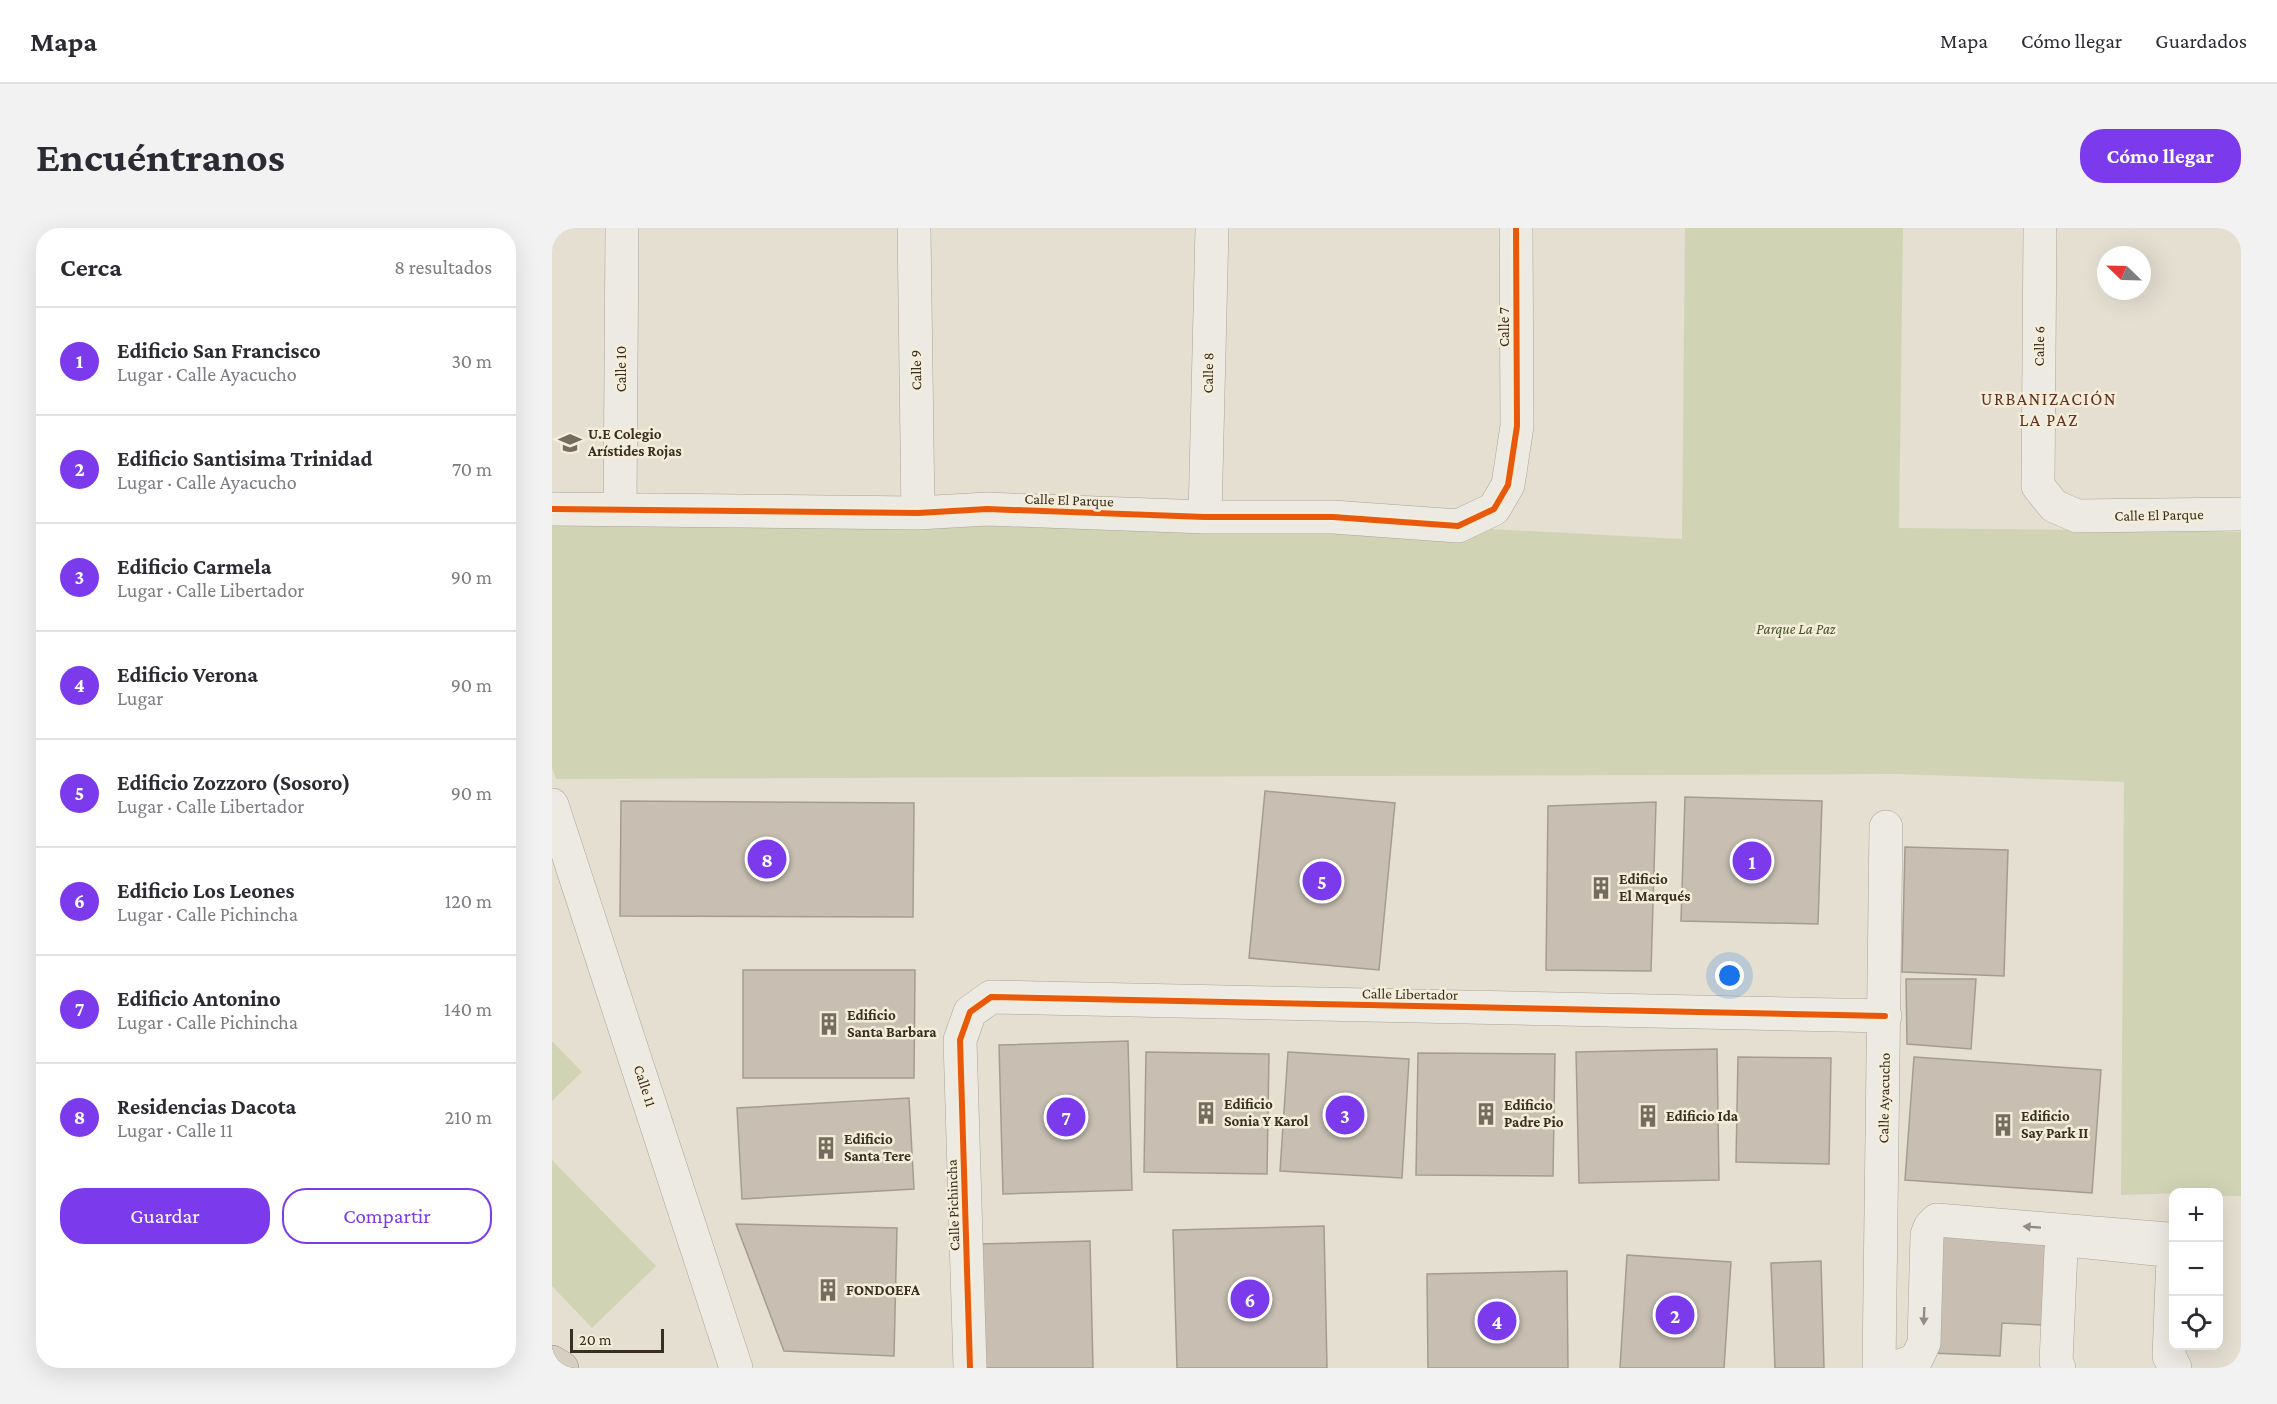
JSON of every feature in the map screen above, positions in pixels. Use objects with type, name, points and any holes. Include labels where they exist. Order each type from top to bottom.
[{"type":"highway","points":[[552,1362],[562,1368]]},
{"type":"street","name":"Calle 10","points":[[620,510],[622,228]]},
{"type":"street","name":"Calle 9","points":[[914,228],[918,513]]},
{"type":"street","name":"Calle 8","points":[[1205,517],[1212,228]]},
{"type":"street","name":"Calle 7","points":[[1516,228],[1517,426]]},
{"type":"street","name":"Calle 6","points":[[2040,228],[2038,486],[2054,506],[2077,516]]},
{"type":"street","name":"Calle El Parque","points":[[552,509],[918,513],[987,509],[1205,517],[1333,517],[1458,526],[1494,509],[1508,485],[1517,426]]},
{"type":"street","name":"Calle El Parque","points":[[2077,516],[2241,514]]},
{"type":"street","name":"Calle 11","points":[[552,805],[736,1368]]},
{"type":"street","name":"Calle Ayacucho","points":[[1879,1367],[1886,827]]},
{"type":"street","name":"Calle Libertador","points":[[960,1040],[970,1012],[991,997],[1885,1016]]},
{"type":"street","name":"Calle Pichincha","points":[[960,1040],[970,1368]]},
{"type":"street","points":[[1879,1367],[1900,1366],[1916,1360],[1924,1343],[1927,1235],[1930,1227],[1937,1220],[2169,1239]]},
{"type":"street","points":[[2059,1368],[2056,1362],[2061,1250],[2063,1243],[2069,1240],[2165,1250],[2174,1257],[2169,1356],[2175,1368]]},
{"type":"street","points":[[2180,1368],[2181,1350]]},
{"type":"green space","name":"Parque La Paz","points":[[1685,228],[1903,228],[1899,528],[2241,532],[2241,1196],[2223,1196],[2223,1188],[2169,1188],[2169,1194],[2121,1195],[2124,782],[1896,774],[556,779],[552,768],[552,513],[1332,521],[1682,539]]},
{"type":"green space","points":[[552,1041],[582,1072],[552,1101]]},
{"type":"green space","points":[[552,1160],[656,1266],[592,1328],[552,1286]]},
{"type":"building","points":[[1265,791],[1395,803],[1379,970],[1249,958]]},
{"type":"building","points":[[1685,797],[1822,801],[1818,924],[1681,921]]},
{"type":"building","points":[[621,801],[914,803],[913,917],[620,916]]},
{"type":"building","name":"Edificio El Marqués","points":[[1656,802],[1651,971],[1546,970],[1548,806]]},
{"type":"building","points":[[1905,847],[2008,850],[2004,976],[1902,972]]},
{"type":"building","name":"Edificio Santa Barbara","points":[[743,970],[915,970],[914,1078],[743,1078]]},
{"type":"building","points":[[1906,979],[1976,979],[1971,1049],[1907,1044]]},
{"type":"building","points":[[1128,1041],[1132,1190],[1003,1194],[999,1045]]},
{"type":"building","name":"Edificio Ida","points":[[1717,1049],[1719,1180],[1579,1183],[1576,1052]]},
{"type":"building","name":"Edificio Sonia Y Karol","points":[[1146,1052],[1269,1054],[1267,1174],[1144,1172]]},
{"type":"building","points":[[1288,1052],[1409,1059],[1402,1178],[1280,1171]]},
{"type":"building","name":"Edificio Padre Pio","points":[[1418,1053],[1555,1054],[1553,1176],[1416,1175]]},
{"type":"building","points":[[1738,1057],[1831,1058],[1829,1164],[1736,1162]]},
{"type":"building","name":"Edificio Say Park II","points":[[1914,1057],[2101,1070],[2092,1193],[1905,1180]]},
{"type":"building","name":"Edificio Santa Tere","points":[[909,1098],[914,1189],[742,1199],[737,1108]]},
{"type":"building","name":"FONDOEFA","points":[[736,1224],[897,1228],[894,1356],[784,1351]]},
{"type":"building","points":[[1324,1226],[1327,1368],[1177,1368],[1173,1230]]},
{"type":"building","points":[[1938,1227],[2050,1232],[2044,1325],[2002,1323],[2000,1356],[1931,1353]]},
{"type":"building","points":[[1090,1241],[1093,1368],[981,1368],[978,1244]]},
{"type":"building","points":[[1627,1255],[1731,1262],[1724,1368],[1620,1368]]},
{"type":"building","points":[[1821,1261],[1824,1368],[1775,1368],[1771,1263]]},
{"type":"building","points":[[1567,1271],[1568,1368],[1428,1368],[1427,1274]]},
{"type":"cycle path","points":[[552,509],[918,513],[987,509],[1205,517],[1333,517],[1458,526],[1494,509],[1508,485],[1517,426],[1516,228]]},
{"type":"cycle path","points":[[970,1368],[960,1040],[970,1012],[991,997],[1885,1016]]},
{"type":"place","name":"U.E Colegio Arístides Rojas","points":[[570,443]]},
{"type":"place","name":"Residencias Dacota","points":[[767,859]]},
{"type":"place","name":"Edificio San Francisco","points":[[1752,861]]},
{"type":"place","name":"Edificio Zozzoro (Sosoro)","points":[[1322,881]]},
{"type":"place","name":"Edificio El Marqués","points":[[1601,888]]},
{"type":"place","name":"Edificio Santa Barbara","points":[[829,1024]]},
{"type":"place","name":"Edificio Sonia Y Karol","points":[[1206,1113]]},
{"type":"place","name":"Edificio Padre Pio","points":[[1486,1114]]},
{"type":"place","name":"Edificio Carmela","points":[[1345,1115]]},
{"type":"place","name":"Edificio Ida","points":[[1648,1116]]},
{"type":"place","name":"Edificio Antonino","points":[[1066,1117]]},
{"type":"place","name":"Edificio Say Park II","points":[[2003,1125]]},
{"type":"place","name":"Edificio Santa Tere","points":[[826,1148]]},
{"type":"place","name":"FONDOEFA","points":[[828,1290]]},
{"type":"place","name":"Edificio Los Leones","points":[[1250,1299]]},
{"type":"place","name":"Edificio Santisima Trinidad","points":[[1675,1315]]},
{"type":"place","name":"Edificio Verona","points":[[1497,1321]]},
{"type":"district","name":"URBANIZACIÓN LA PAZ","points":[[2049,409]]}]
